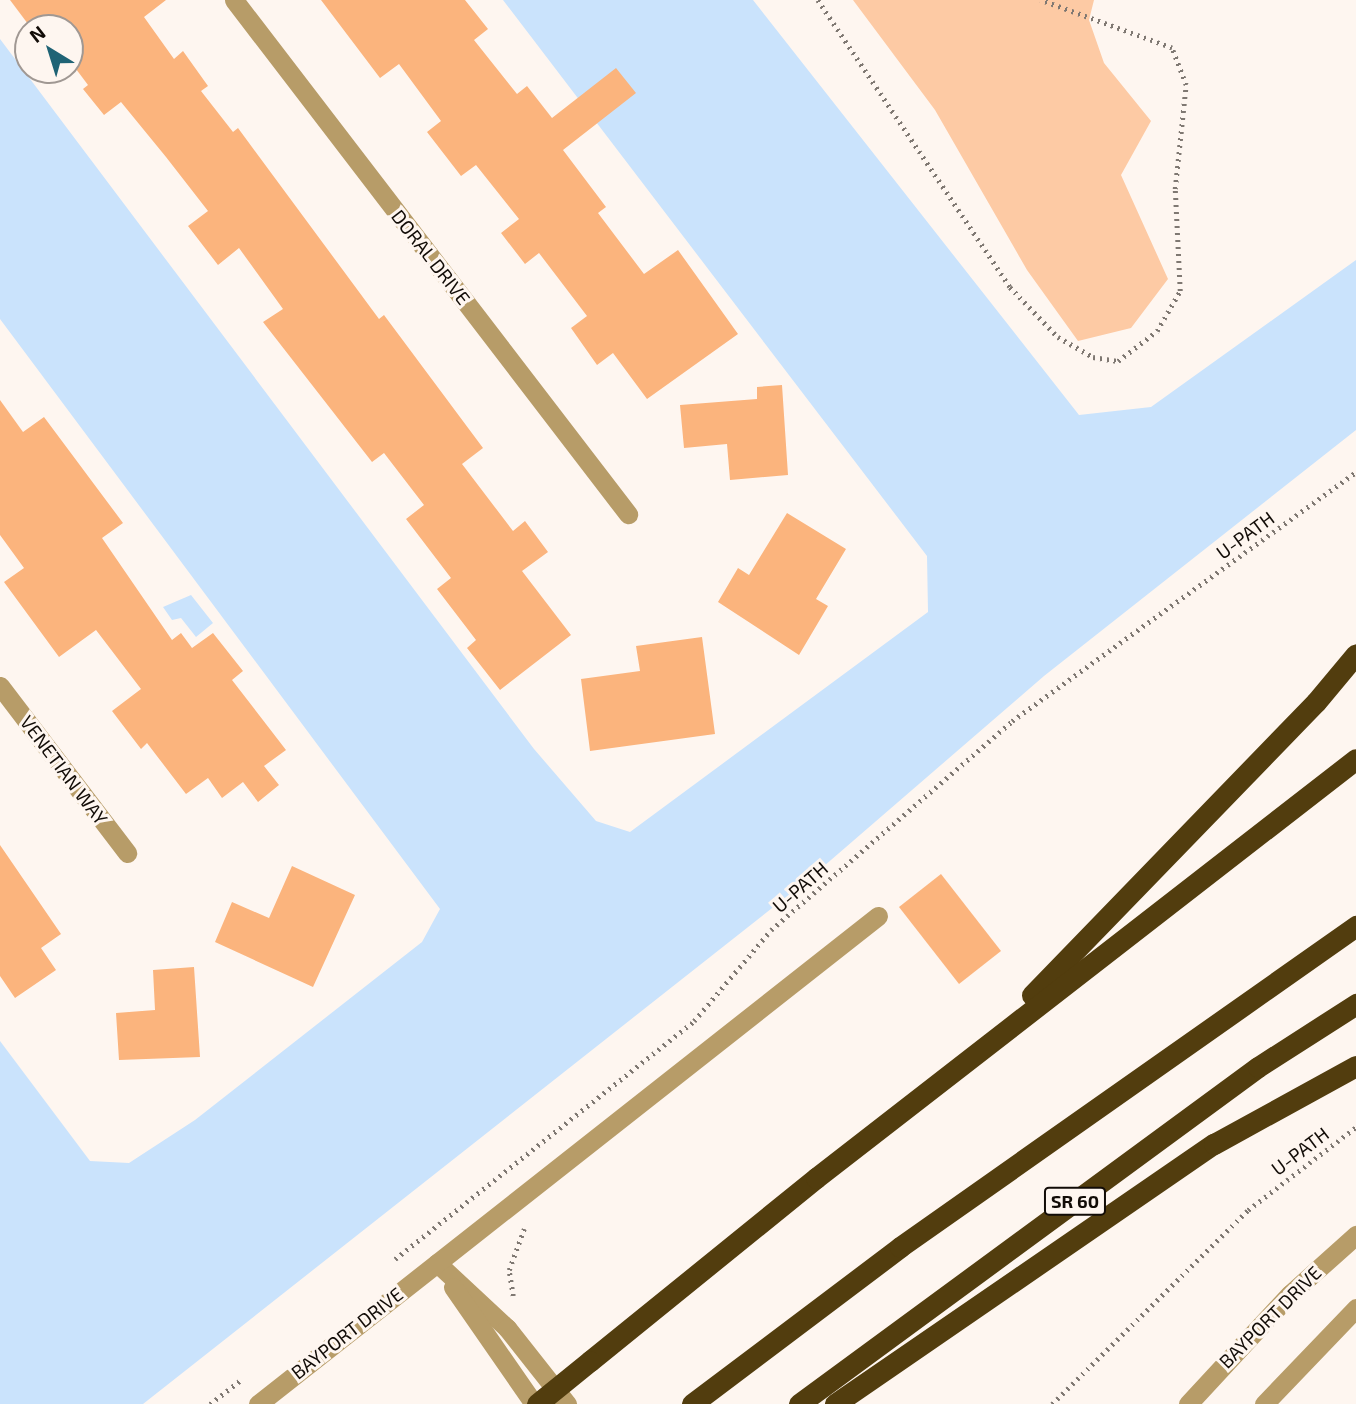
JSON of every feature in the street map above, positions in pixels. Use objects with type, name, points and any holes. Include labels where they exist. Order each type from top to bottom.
[{"type":"highway","points":[[980,1049],[1307,712],[1356,654]]},
{"type":"highway","points":[[536,1404],[980,1049],[1356,759]]},
{"type":"highway","points":[[692,1404],[900,1247],[1356,926]]},
{"type":"highway","name":"SR 60","points":[[799,1404],[1258,1067],[1356,1004]]},
{"type":"highway","name":"SR 60","points":[[835,1404],[1214,1144],[1356,1066]]},
{"type":"street","name":"DORAL DRIVE","points":[[234,0],[628,514]]},
{"type":"street","name":"VENETIAN WAY","points":[[0,686],[127,853]]},
{"type":"street","name":"BAYPORT DRIVE","points":[[258,1404],[878,916]]},
{"type":"street","name":"BAYPORT DRIVE","points":[[1188,1404],[1290,1294],[1356,1234]]},
{"type":"street","points":[[437,1263],[536,1404]]},
{"type":"street","points":[[437,1263],[507,1328],[568,1404]]},
{"type":"street","points":[[1264,1404],[1356,1308]]},
{"type":"path","points":[[818,0],[1010,287],[1058,337],[1093,357],[1118,361],[1157,331],[1180,291],[1175,189],[1186,85],[1172,48],[1040,0]]},
{"type":"path","name":"U-PATH","points":[[518,1305],[509,1270],[525,1230],[489,1184],[694,1021],[771,930],[1012,721],[1356,472]]},
{"type":"path","name":"U-PATH","points":[[1052,1404],[1248,1210],[1356,1127]]},
{"type":"shaded area","points":[[853,0],[1094,0],[1089,20],[1104,63],[1151,121],[1121,175],[1168,279],[1131,328],[1078,341],[1027,270],[935,110]]},
{"type":"water","points":[[503,0],[753,0],[1079,415],[1151,407],[1356,260],[1356,430],[1044,676],[809,879],[143,1404],[0,1404],[0,1041],[90,1161],[129,1163],[195,1120],[422,942],[440,909],[0,319],[0,39],[14,58],[14,84],[34,84],[534,749],[596,821],[630,832],[928,612],[927,556]]},
{"type":"water","points":[[191,595],[213,623],[196,637],[181,618],[172,620],[163,607]]},
{"type":"building","points":[[10,0],[166,0],[144,17],[174,59],[183,51],[208,86],[201,91],[233,132],[238,128],[379,319],[384,315],[483,448],[462,464],[513,531],[525,521],[548,552],[522,571],[571,635],[500,690],[467,648],[476,640],[437,589],[451,578],[406,519],[424,505],[384,453],[372,462],[263,322],[283,309],[239,248],[218,265],[188,226],[208,211],[121,102],[104,115],[83,89],[88,85],[84,80],[84,14],[20,14]]},
{"type":"building","points":[[321,0],[465,0],[488,29],[474,40],[517,94],[527,86],[552,118],[616,68],[636,93],[563,150],[606,207],[598,213],[644,274],[678,250],[738,334],[647,399],[613,353],[597,365],[571,328],[587,316],[539,253],[525,264],[501,233],[519,219],[476,165],[461,176],[427,132],[441,121],[399,64],[380,78]]},
{"type":"building","points":[[782,385],[788,475],[730,480],[727,444],[684,448],[680,405],[757,399],[757,387]]},
{"type":"building","points":[[0,400],[23,432],[44,417],[123,523],[102,538],[172,640],[181,633],[192,648],[213,633],[243,671],[232,680],[286,750],[264,766],[279,785],[258,802],[243,782],[222,798],[208,778],[186,794],[147,743],[141,749],[112,711],[141,689],[96,630],[59,657],[4,582],[24,568],[0,535]]},
{"type":"building","points":[[787,513],[846,549],[816,599],[828,606],[799,655],[718,602],[738,568],[749,575]]},
{"type":"building","points":[[702,637],[715,734],[590,751],[581,679],[640,671],[636,646]]},
{"type":"building","points":[[0,845],[61,934],[41,948],[56,970],[15,998],[0,976]]},
{"type":"building","points":[[292,866],[355,895],[313,987],[215,942],[232,902],[269,918]]},
{"type":"building","points":[[941,874],[1001,951],[959,984],[899,907]]},
{"type":"building","points":[[194,967],[200,1057],[119,1060],[116,1013],[155,1010],[153,970]]}]
